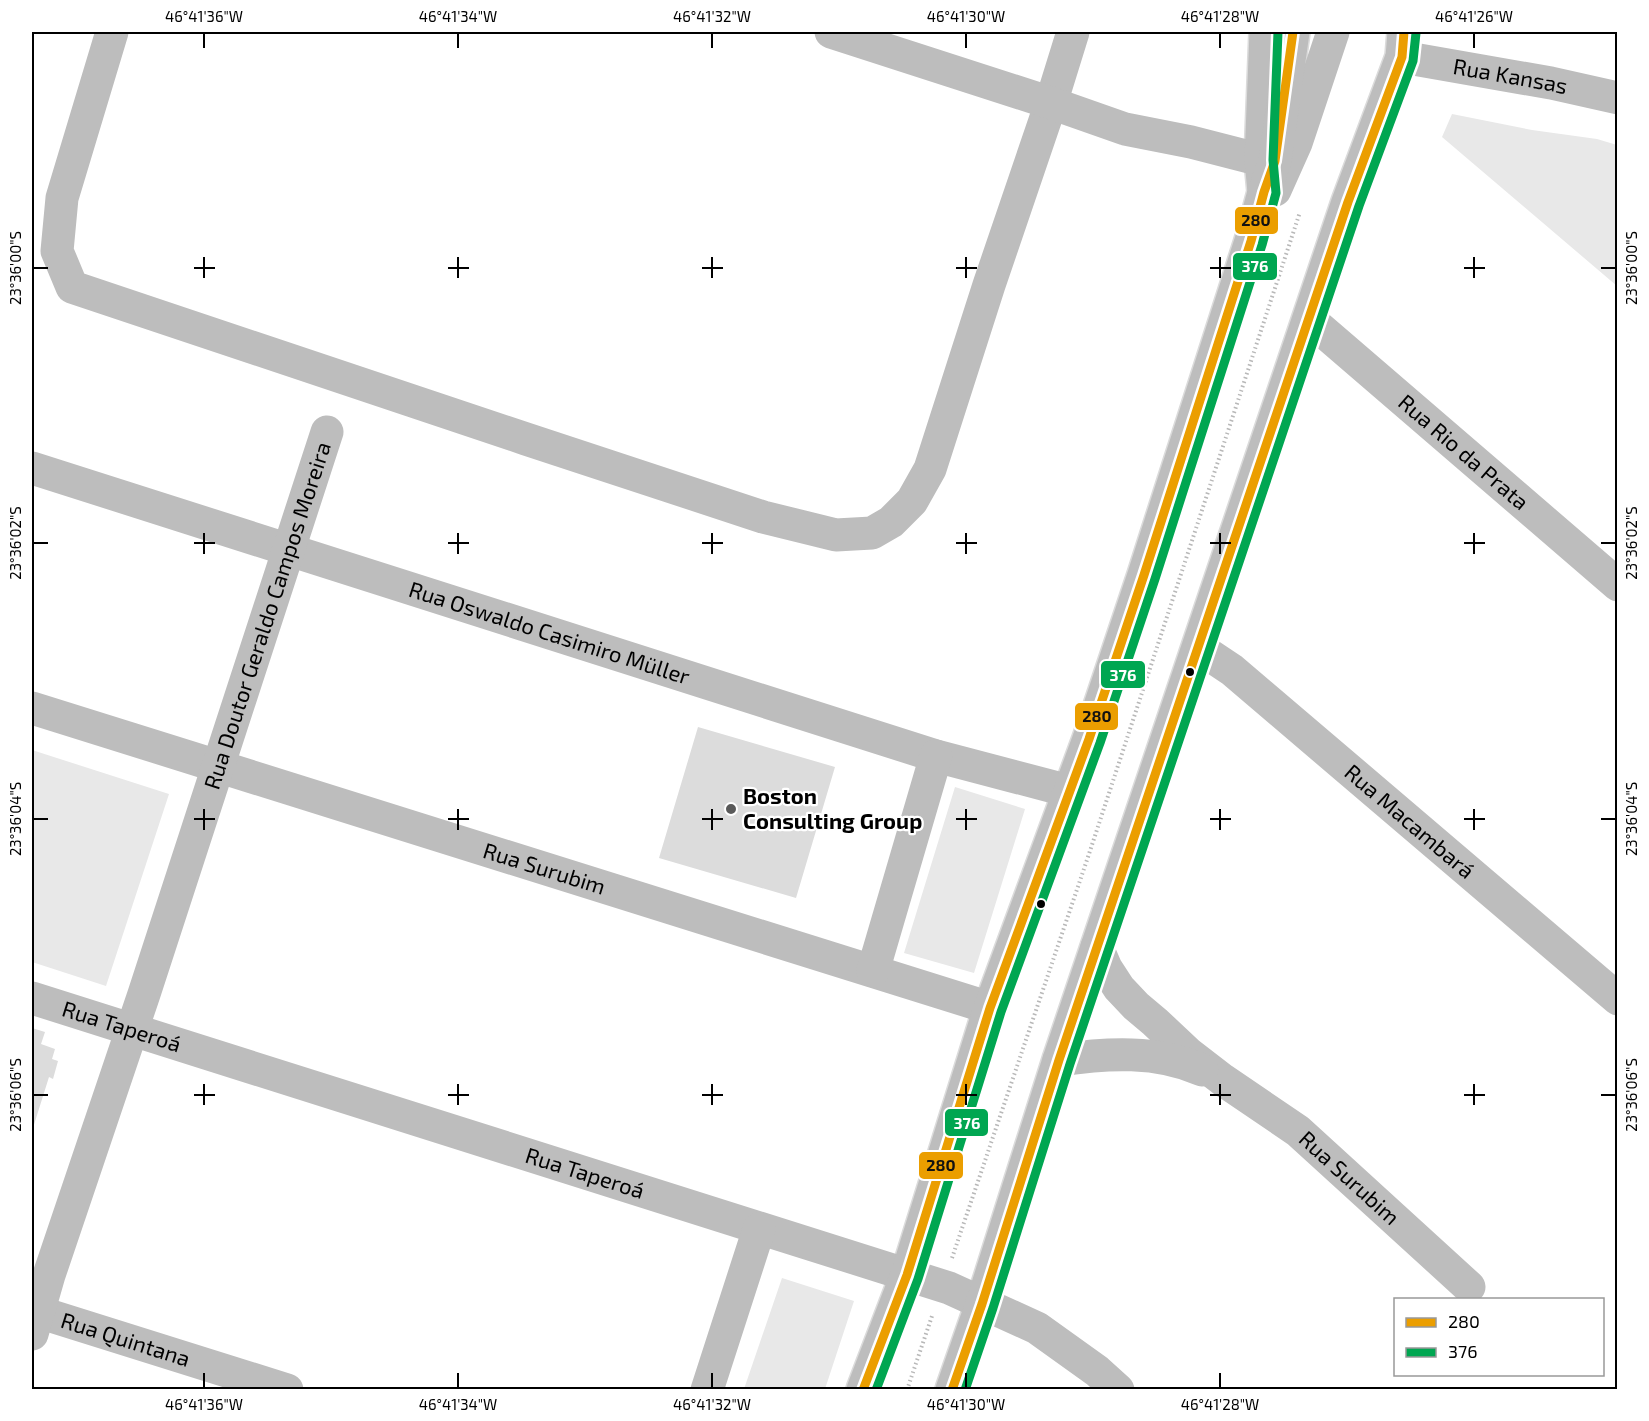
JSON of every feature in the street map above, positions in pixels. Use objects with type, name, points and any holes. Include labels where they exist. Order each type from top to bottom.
[{"type":"main road","points":[[112,32],[62,198],[57,251],[72,287],[741,510],[836,535],[872,533],[891,522],[912,501],[930,469],[989,285],[1052,103],[1073,32]]},
{"type":"main road","points":[[831,32],[1052,103],[1125,129],[1191,142],[1261,160]]},
{"type":"main road","points":[[1264,192],[1261,160],[1266,32]]},
{"type":"main road","points":[[863,1389],[907,1275],[990,1008],[1089,739],[1251,241],[1275,161],[1293,32]]},
{"type":"main road","points":[[1251,241],[1296,143],[1333,32]]},
{"type":"main road","points":[[952,1389],[982,1304],[1097,946],[1403,44]]},
{"type":"main road","name":"Rua Kansas","points":[[1403,44],[1617,98]]},
{"type":"main road","name":"Rua Rio da Prata","points":[[1309,319],[1617,585]]},
{"type":"main road","name":"Rua Doutor Geraldo Campos Moreira","points":[[34,1318],[132,1030],[327,432]]},
{"type":"main road","name":"Rua Oswaldo Casimiro Müller","points":[[32,468],[936,756],[1069,791]]},
{"type":"main road","name":"Rua Macambará","points":[[1199,648],[1232,670],[1617,999]]},
{"type":"main road","name":"Rua Surubim","points":[[32,708],[990,1008]]},
{"type":"main road","points":[[873,971],[936,756]]},
{"type":"main road","name":"Rua Surubim","points":[[1097,946],[1106,968],[1119,988],[1136,1006],[1188,1053],[1298,1131],[1468,1287]]},
{"type":"main road","name":"Rua Taperoá","points":[[32,999],[942,1286],[1037,1328],[1118,1389]]},
{"type":"main road","name":"Rua Surubim","points":[[1059,1060],[1095,1055],[1143,1055],[1179,1062],[1223,1080]]},
{"type":"main road","points":[[707,1389],[759,1229]]},
{"type":"main road","name":"Rua Quintana","points":[[34,1318],[287,1389]]},
{"type":"path","points":[[907,1389],[1088,857],[1300,210]]},
{"type":"shaded area","points":[[1452,114],[1532,130],[1597,139],[1617,145],[1617,286],[1442,137]]},
{"type":"shaded area","points":[[32,750],[169,794],[106,986],[32,962]]},
{"type":"shaded area","points":[[955,787],[1025,809],[974,973],[904,953]]},
{"type":"shaded area","points":[[782,1278],[854,1301],[825,1389],[744,1389]]},
{"type":"building","points":[[698,727],[835,767],[796,898],[659,858]]},
{"type":"building","points":[[32,1028],[45,1032],[41,1044],[55,1049],[52,1059],[58,1061],[53,1079],[49,1077],[32,1131]]},
{"type":"transit line","name":"376","points":[[876,1390],[918,1279],[1001,1012],[1100,743],[1262,245],[1276,193],[1273,160],[1278,32]]},
{"type":"transit line","name":"280","points":[[863,1390],[907,1275],[990,1008],[1089,739],[1251,241],[1275,161],[1293,32]]},
{"type":"transit line","name":"280","points":[[952,1390],[982,1304],[1059,1060],[1348,202],[1402,57],[1404,32]]},
{"type":"transit line","name":"376","points":[[965,1390],[1070,1064],[1359,206],[1413,61],[1416,33]]},
{"type":"place","name":"Boston Consulting Group","points":[[731,809]]}]
